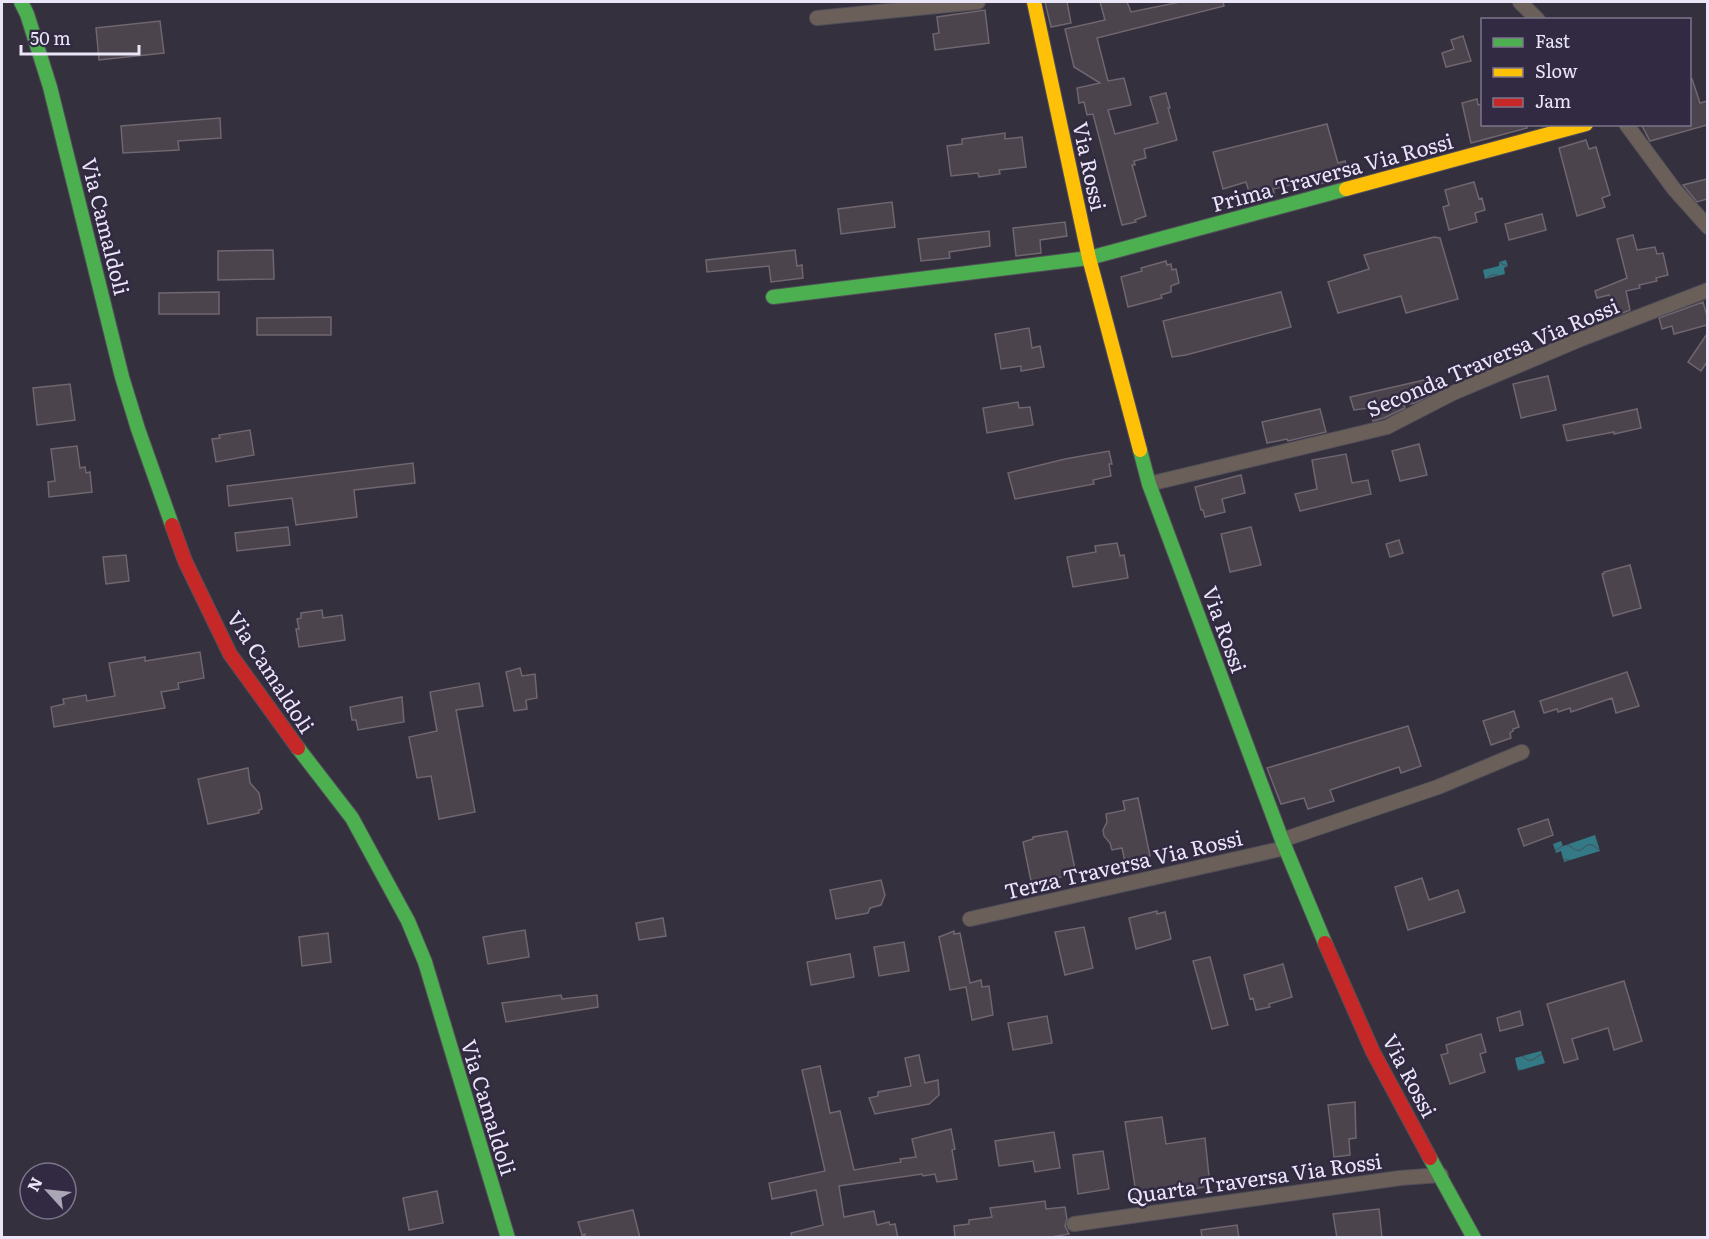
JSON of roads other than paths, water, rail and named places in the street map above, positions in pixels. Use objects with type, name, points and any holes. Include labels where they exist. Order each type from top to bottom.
[{"type":"street","name":"Via Camaldoli","points":[[21,2],[27,14],[50,87],[125,387],[185,561],[230,654],[283,729],[352,818],[408,921],[425,962],[508,1238]]},
{"type":"street","points":[[817,18],[978,2]]},
{"type":"street","name":"Via Rossi","points":[[1034,2],[1089,258],[1149,484],[1283,844],[1338,975],[1373,1052],[1474,1238]]},
{"type":"street","points":[[1520,2],[1536,18]]},
{"type":"street","name":"Prima Traversa Via Rossi","points":[[773,297],[1089,258],[1579,126]]},
{"type":"street","points":[[1627,126],[1674,189],[1707,227]]},
{"type":"street","name":"Seconda Traversa Via Rossi","points":[[1149,484],[1387,427],[1453,393],[1581,339],[1707,290]]},
{"type":"street","name":"Terza Traversa Via Rossi","points":[[970,919],[1283,844],[1438,787],[1522,752]]},
{"type":"street","name":"Quarta Traversa Via Rossi","points":[[1074,1224],[1441,1174]]},
{"type":"water","points":[[1506,260],[1508,266],[1504,268],[1505,274],[1485,279],[1483,270],[1499,266],[1499,262]]},
{"type":"water","points":[[1595,835],[1600,851],[1564,862],[1561,851],[1556,853],[1553,844],[1561,841],[1563,846]]},
{"type":"water","points":[[1541,1051],[1545,1063],[1518,1071],[1515,1058]]}]
